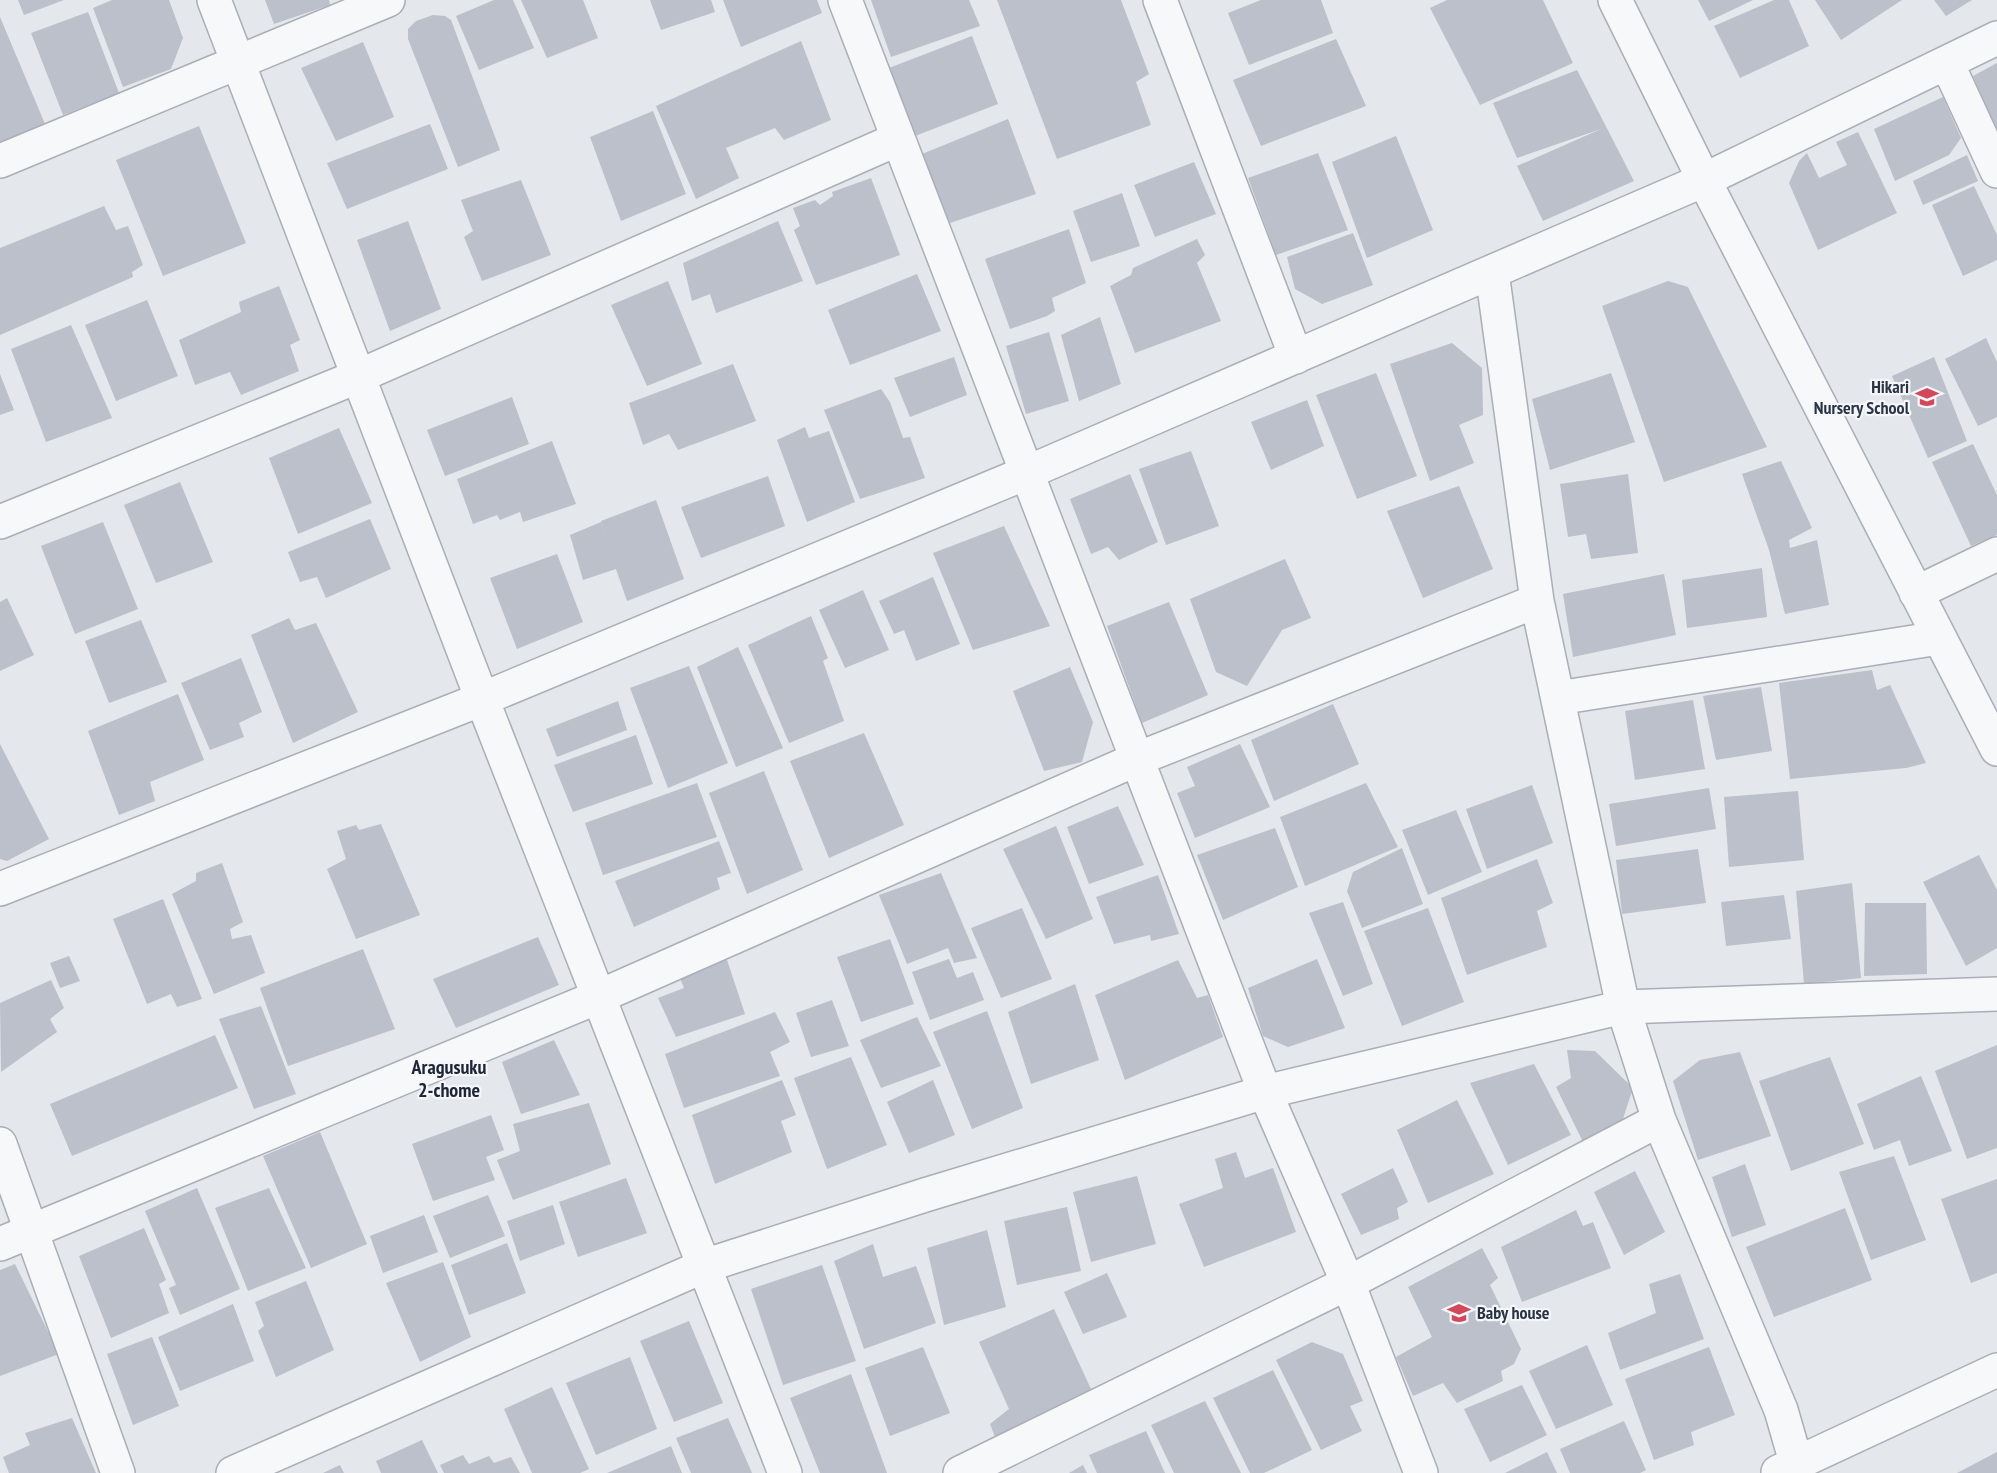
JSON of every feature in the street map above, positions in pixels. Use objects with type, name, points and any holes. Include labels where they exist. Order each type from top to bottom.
[{"type":"street","points":[[214,0],[482,699],[785,1473]]},
{"type":"street","points":[[0,161],[388,0]]},
{"type":"street","points":[[844,0],[1265,1092],[1348,1283],[1421,1473]]},
{"type":"street","points":[[1160,0],[1296,357]]},
{"type":"street","points":[[1615,0],[1704,180],[1997,749]]},
{"type":"street","points":[[0,889],[482,699],[1026,473],[1704,180],[1997,38]]},
{"type":"street","points":[[1947,63],[1997,171]]},
{"type":"street","points":[[0,522],[359,376],[898,139]]},
{"type":"street","points":[[1492,272],[1537,601],[1623,1007],[1659,1120],[1781,1410],[1786,1468],[1997,1370]]},
{"type":"street","points":[[1916,593],[1997,555]]},
{"type":"street","points":[[0,1244],[598,997],[1137,759],[1537,601]]},
{"type":"street","points":[[1558,698],[1939,638]]},
{"type":"street","points":[[233,1473],[704,1266],[925,1195],[1265,1092],[1623,1007],[1997,994]]},
{"type":"street","points":[[960,1473],[1348,1283],[1659,1120]]},
{"type":"street","points":[[0,1144],[118,1473]]},
{"type":"building","points":[[18,0],[64,0],[24,15]]},
{"type":"building","points":[[112,0],[169,0],[183,38],[171,69],[123,87],[93,8]]},
{"type":"building","points":[[265,0],[329,0],[330,5],[274,24]]},
{"type":"building","points":[[494,0],[513,0],[534,48],[479,70],[456,16]]},
{"type":"building","points":[[521,0],[583,0],[598,38],[547,58]]},
{"type":"building","points":[[650,0],[711,0],[715,12],[661,30]]},
{"type":"building","points":[[723,0],[817,0],[822,13],[741,47]]},
{"type":"building","points":[[871,0],[969,0],[980,26],[891,57]]},
{"type":"building","points":[[997,0],[1121,0],[1149,74],[1136,82],[1151,125],[1057,159]]},
{"type":"building","points":[[1261,0],[1321,0],[1333,33],[1249,65],[1228,13]]},
{"type":"building","points":[[1447,0],[1543,0],[1573,63],[1480,105],[1430,8]]},
{"type":"building","points":[[1698,0],[1753,0],[1709,21]]},
{"type":"building","points":[[1774,0],[1789,0],[1809,46],[1740,78],[1714,26]]},
{"type":"building","points":[[1815,0],[1902,0],[1841,40]]},
{"type":"building","points":[[1934,0],[1972,0],[1946,16]]},
{"type":"building","points":[[88,12],[119,93],[63,115],[31,33]]},
{"type":"building","points":[[433,15],[445,16],[451,20],[500,150],[458,167],[408,39],[408,29],[416,21]]},
{"type":"building","points":[[0,17],[45,124],[0,142]]},
{"type":"building","points":[[972,36],[998,104],[915,136],[889,68]]},
{"type":"building","points":[[1336,39],[1366,106],[1261,146],[1233,80]]},
{"type":"building","points":[[801,41],[831,120],[784,140],[775,128],[726,148],[739,178],[696,199],[656,106]]},
{"type":"building","points":[[363,42],[394,117],[336,141],[301,68]]},
{"type":"building","points":[[1997,63],[1997,132],[1973,76]]},
{"type":"building","points":[[1577,70],[1634,181],[1543,221],[1517,166],[1601,129],[1517,158],[1493,103]]},
{"type":"building","points":[[1943,97],[1961,138],[1949,155],[1895,181],[1874,129]]},
{"type":"building","points":[[653,111],[686,194],[621,221],[590,137]]},
{"type":"building","points":[[1008,119],[1036,194],[950,223],[922,154]]},
{"type":"building","points":[[430,124],[448,169],[347,209],[327,163]]},
{"type":"building","points":[[199,126],[246,243],[163,276],[116,160]]},
{"type":"building","points":[[1858,132],[1897,213],[1818,250],[1789,183],[1799,161],[1807,153],[1819,178],[1847,165],[1836,142]]},
{"type":"building","points":[[1396,136],[1433,230],[1367,258],[1332,162]]},
{"type":"building","points":[[1318,153],[1348,230],[1276,255],[1248,178]]},
{"type":"building","points":[[1967,155],[1978,181],[1923,205],[1913,181]]},
{"type":"building","points":[[1194,162],[1216,214],[1155,237],[1134,185]]},
{"type":"building","points":[[871,178],[900,255],[816,285],[794,230],[800,226],[793,208],[815,200],[820,205],[833,196],[832,192]]},
{"type":"building","points":[[521,180],[551,255],[482,281],[464,237],[473,231],[461,200]]},
{"type":"building","points":[[1974,186],[1997,235],[1997,260],[1963,276],[1932,205]]},
{"type":"building","points":[[1122,193],[1140,246],[1091,262],[1073,211]]},
{"type":"building","points":[[104,206],[116,230],[128,226],[143,265],[132,272],[133,277],[0,335],[0,248]]},
{"type":"building","points":[[408,221],[441,309],[390,331],[357,240]]},
{"type":"building","points":[[778,221],[803,281],[716,313],[710,294],[692,301],[683,263]]},
{"type":"building","points":[[1069,229],[1086,283],[1052,298],[1055,311],[1047,316],[1010,329],[985,259]]},
{"type":"building","points":[[1353,233],[1373,285],[1322,304],[1295,289],[1287,257]]},
{"type":"building","points":[[1197,239],[1205,255],[1197,263],[1221,321],[1135,353],[1110,286],[1131,275],[1133,268]]},
{"type":"building","points":[[917,274],[941,331],[850,365],[828,310]]},
{"type":"building","points":[[668,281],[702,364],[647,386],[611,305]]},
{"type":"building","points":[[1668,281],[1688,287],[1767,447],[1664,482],[1602,306]]},
{"type":"building","points":[[279,286],[300,340],[290,345],[299,371],[241,395],[230,372],[195,385],[179,340],[241,312],[239,302]]},
{"type":"building","points":[[147,300],[178,376],[116,401],[85,325]]},
{"type":"building","points":[[1100,317],[1121,384],[1079,401],[1061,335]]},
{"type":"building","points":[[71,325],[112,418],[46,442],[11,349]]},
{"type":"building","points":[[1049,332],[1069,401],[1026,414],[1006,346]]},
{"type":"building","points":[[1986,338],[1997,362],[1997,417],[1978,426],[1945,359]]},
{"type":"building","points":[[1452,343],[1482,368],[1483,415],[1459,425],[1474,463],[1430,481],[1390,364]]},
{"type":"building","points":[[954,357],[967,395],[910,417],[894,378]]},
{"type":"building","points":[[1934,357],[1967,441],[1928,458],[1892,376]]},
{"type":"building","points":[[733,364],[756,421],[678,450],[669,434],[643,445],[629,403]]},
{"type":"building","points":[[1376,373],[1417,476],[1357,499],[1316,395]]},
{"type":"building","points":[[1611,373],[1635,442],[1550,470],[1532,399]]},
{"type":"building","points":[[0,374],[14,410],[0,415]]},
{"type":"building","points":[[881,389],[890,402],[903,438],[910,437],[925,478],[860,499],[824,410]]},
{"type":"building","points":[[512,397],[529,444],[445,476],[427,430]]},
{"type":"building","points":[[1307,400],[1324,446],[1271,470],[1251,422]]},
{"type":"building","points":[[805,427],[809,438],[829,431],[855,502],[807,522],[777,440]]},
{"type":"building","points":[[339,428],[372,503],[298,534],[269,458]]},
{"type":"building","points":[[552,441],[576,504],[523,522],[520,512],[500,520],[497,515],[473,524],[457,479]]},
{"type":"building","points":[[1973,444],[1997,495],[1997,535],[1971,546],[1932,462]]},
{"type":"building","points":[[1191,451],[1219,526],[1166,545],[1139,469]]},
{"type":"building","points":[[1781,461],[1812,528],[1789,540],[1790,548],[1817,540],[1829,605],[1785,614],[1769,550],[1742,474]]},
{"type":"building","points":[[1130,474],[1158,542],[1119,560],[1108,547],[1091,554],[1070,499]]},
{"type":"building","points":[[1628,474],[1638,553],[1591,559],[1586,534],[1568,537],[1560,484]]},
{"type":"building","points":[[768,476],[785,526],[701,558],[681,507]]},
{"type":"building","points":[[180,482],[213,562],[156,583],[124,505]]},
{"type":"building","points":[[1459,486],[1493,569],[1423,598],[1387,511]]},
{"type":"building","points":[[656,500],[684,579],[627,601],[616,569],[583,580],[570,535],[601,522],[605,533],[601,521]]},
{"type":"building","points":[[370,519],[391,569],[326,598],[317,577],[300,582],[288,552]]},
{"type":"building","points":[[103,522],[138,609],[75,634],[41,546]]},
{"type":"building","points":[[1004,526],[1050,626],[973,650],[933,553]]},
{"type":"building","points":[[557,554],[583,622],[517,649],[490,578]]},
{"type":"building","points":[[1285,559],[1311,618],[1282,630],[1247,686],[1216,672],[1190,599]]},
{"type":"building","points":[[1762,568],[1767,617],[1687,628],[1682,580]]},
{"type":"building","points":[[1664,574],[1676,635],[1573,657],[1563,594]]},
{"type":"building","points":[[933,577],[960,644],[916,661],[904,630],[894,634],[879,601]]},
{"type":"building","points":[[863,590],[889,650],[845,668],[819,610]]},
{"type":"building","points":[[7,598],[34,655],[0,671],[0,602]]},
{"type":"building","points":[[1169,602],[1208,695],[1142,723],[1107,626]]},
{"type":"building","points":[[811,616],[828,658],[823,661],[844,721],[789,743],[748,645]]},
{"type":"building","points":[[289,618],[295,630],[316,623],[358,712],[293,743],[251,635]]},
{"type":"building","points":[[141,620],[167,682],[109,703],[85,641]]},
{"type":"building","points":[[738,647],[783,748],[736,767],[697,667]]},
{"type":"building","points":[[241,658],[262,712],[239,723],[244,737],[210,750],[181,683]]},
{"type":"building","points":[[689,666],[728,763],[668,788],[630,688]]},
{"type":"building","points":[[1070,667],[1093,722],[1082,762],[1044,771],[1013,691]]},
{"type":"building","points":[[1872,670],[1877,690],[1890,685],[1926,763],[1906,768],[1790,779],[1779,683]]},
{"type":"building","points":[[1761,687],[1772,751],[1716,760],[1703,696]]},
{"type":"building","points":[[178,694],[204,760],[150,782],[155,801],[119,815],[88,731]]},
{"type":"building","points":[[1693,700],[1705,769],[1635,780],[1625,711]]},
{"type":"building","points":[[618,701],[627,730],[557,757],[546,729]]},
{"type":"building","points":[[1333,704],[1359,764],[1274,801],[1251,740]]},
{"type":"building","points":[[864,733],[904,825],[829,858],[790,761]]},
{"type":"building","points":[[636,735],[653,784],[573,812],[554,765]]},
{"type":"building","points":[[0,744],[49,839],[7,861],[0,859]]},
{"type":"building","points":[[1240,744],[1270,807],[1195,838],[1177,793],[1195,786],[1187,767]]},
{"type":"building","points":[[764,771],[803,870],[747,894],[709,793]]},
{"type":"building","points":[[697,783],[717,837],[603,875],[585,823]]},
{"type":"building","points":[[1366,783],[1398,847],[1305,886],[1280,817]]},
{"type":"building","points":[[1532,785],[1553,843],[1487,869],[1466,809]]},
{"type":"building","points":[[1709,788],[1716,829],[1616,846],[1609,804]]},
{"type":"building","points":[[1798,791],[1804,860],[1729,867],[1724,797]]},
{"type":"building","points":[[1118,806],[1144,865],[1089,884],[1067,827]]},
{"type":"building","points":[[1456,810],[1482,872],[1428,895],[1402,830]]},
{"type":"building","points":[[381,824],[420,915],[356,939],[327,869],[346,859],[337,831],[356,825],[359,830]]},
{"type":"building","points":[[1056,826],[1093,919],[1046,939],[1003,849]]},
{"type":"building","points":[[1275,828],[1298,887],[1223,920],[1197,855]]},
{"type":"building","points":[[719,841],[731,873],[717,878],[720,889],[634,927],[615,881]]},
{"type":"building","points":[[1402,848],[1423,904],[1362,928],[1347,891],[1353,872]]},
{"type":"building","points":[[1698,849],[1706,903],[1622,914],[1616,860]]},
{"type":"building","points":[[1979,855],[1997,890],[1997,948],[1966,966],[1923,882]]},
{"type":"building","points":[[1537,859],[1553,903],[1537,911],[1547,947],[1467,975],[1441,898]]},
{"type":"building","points":[[222,863],[243,922],[230,929],[232,939],[251,935],[265,973],[214,994],[172,894],[196,881],[196,873]]},
{"type":"building","points":[[941,873],[977,958],[954,963],[948,948],[907,964],[879,895]]},
{"type":"building","points":[[1158,875],[1179,934],[1151,941],[1150,935],[1114,944],[1096,897]]},
{"type":"building","points":[[1852,883],[1861,978],[1804,984],[1796,891]]},
{"type":"building","points":[[1784,895],[1791,939],[1726,946],[1721,902]]},
{"type":"building","points":[[163,899],[202,999],[177,1007],[171,994],[147,1004],[113,919]]},
{"type":"building","points":[[1343,902],[1373,984],[1343,996],[1309,913]]},
{"type":"building","points":[[1865,903],[1926,903],[1927,974],[1864,976]]},
{"type":"building","points":[[1022,908],[1052,979],[1001,998],[971,928]]},
{"type":"building","points":[[1428,908],[1464,1002],[1402,1026],[1364,931]]},
{"type":"building","points":[[538,937],[559,985],[456,1028],[433,979]]},
{"type":"building","points":[[890,939],[914,1004],[861,1022],[837,957]]},
{"type":"building","points":[[363,949],[395,1029],[288,1066],[260,988]]},
{"type":"building","points":[[69,956],[80,981],[60,988],[50,963]]},
{"type":"building","points":[[726,957],[745,1014],[676,1037],[658,998],[684,988],[678,973]]},
{"type":"building","points":[[949,959],[957,978],[973,972],[984,1000],[930,1020],[912,972]]},
{"type":"building","points":[[1317,959],[1345,1028],[1288,1047],[1263,1036],[1248,988]]},
{"type":"building","points":[[1178,960],[1197,998],[1208,995],[1223,1037],[1125,1080],[1095,995]]},
{"type":"building","points":[[51,980],[64,1008],[50,1019],[57,1032],[1,1072],[0,1003]]},
{"type":"building","points":[[1075,984],[1099,1060],[1031,1084],[1008,1012]]},
{"type":"building","points":[[832,1000],[849,1046],[811,1057],[796,1013]]},
{"type":"building","points":[[261,1006],[296,1094],[254,1109],[219,1019]]},
{"type":"building","points":[[987,1011],[1023,1108],[972,1129],[933,1032]]},
{"type":"building","points":[[775,1012],[790,1042],[770,1052],[780,1076],[684,1108],[665,1054]]},
{"type":"building","points":[[917,1017],[941,1066],[881,1088],[860,1040]]},
{"type":"building","points":[[215,1035],[238,1088],[72,1156],[50,1104]]},
{"type":"building","points":[[554,1040],[580,1095],[521,1114],[502,1062]]},
{"type":"building","points":[[1997,1045],[1997,1148],[1967,1159],[1935,1071]]},
{"type":"building","points":[[1567,1050],[1595,1051],[1633,1088],[1620,1128],[1584,1144],[1556,1087],[1571,1078]]},
{"type":"building","points":[[1740,1052],[1771,1136],[1698,1160],[1673,1081],[1700,1060]]},
{"type":"building","points":[[851,1057],[887,1145],[827,1169],[794,1078]]},
{"type":"building","points":[[1830,1057],[1864,1144],[1791,1171],[1759,1081]]},
{"type":"building","points":[[1534,1064],[1571,1135],[1508,1165],[1470,1083]]},
{"type":"building","points":[[1921,1076],[1952,1151],[1909,1166],[1900,1140],[1874,1150],[1857,1104]]},
{"type":"building","points":[[782,1080],[796,1115],[781,1121],[792,1152],[715,1184],[692,1115]]},
{"type":"building","points":[[933,1080],[955,1135],[909,1153],[887,1102]]},
{"type":"building","points":[[1457,1100],[1494,1174],[1428,1203],[1397,1130]]},
{"type":"building","points":[[589,1103],[611,1164],[513,1200],[497,1160],[520,1151],[513,1124]]},
{"type":"building","points":[[491,1115],[504,1150],[486,1157],[495,1180],[433,1201],[412,1144]]},
{"type":"building","points":[[320,1132],[367,1244],[311,1268],[263,1156]]},
{"type":"building","points":[[1236,1152],[1245,1178],[1273,1168],[1296,1232],[1204,1267],[1179,1204],[1223,1188],[1215,1159]]},
{"type":"building","points":[[1894,1156],[1926,1240],[1871,1260],[1839,1172]]},
{"type":"building","points":[[1745,1164],[1766,1225],[1732,1237],[1712,1177]]},
{"type":"building","points":[[1393,1168],[1408,1202],[1397,1208],[1399,1219],[1361,1235],[1341,1194]]},
{"type":"building","points":[[1635,1171],[1665,1232],[1624,1255],[1594,1192]]},
{"type":"building","points":[[1137,1176],[1156,1244],[1091,1262],[1073,1192]]},
{"type":"building","points":[[626,1178],[647,1233],[578,1257],[559,1202]]},
{"type":"building","points":[[1997,1179],[1997,1273],[1971,1283],[1941,1199]]},
{"type":"building","points":[[197,1188],[240,1289],[180,1315],[169,1288],[176,1285],[145,1211]]},
{"type":"building","points":[[269,1188],[306,1268],[248,1291],[215,1208]]},
{"type":"building","points":[[488,1195],[505,1236],[450,1258],[433,1216]]},
{"type":"building","points":[[553,1205],[565,1244],[520,1261],[507,1221]]},
{"type":"building","points":[[1067,1207],[1081,1271],[1017,1285],[1004,1221]]},
{"type":"building","points":[[1845,1208],[1872,1280],[1774,1317],[1746,1247]]},
{"type":"building","points":[[1576,1210],[1583,1226],[1593,1222],[1611,1268],[1522,1302],[1501,1247]]},
{"type":"building","points":[[424,1215],[438,1252],[383,1273],[370,1236]]},
{"type":"building","points":[[144,1228],[166,1280],[159,1284],[169,1313],[111,1338],[79,1256]]},
{"type":"building","points":[[987,1230],[1006,1307],[944,1325],[927,1248]]},
{"type":"building","points":[[507,1243],[526,1293],[469,1315],[451,1265]]},
{"type":"building","points":[[873,1244],[883,1277],[916,1266],[936,1323],[864,1349],[834,1261]]},
{"type":"building","points":[[1482,1248],[1498,1278],[1490,1285],[1521,1349],[1514,1364],[1501,1371],[1503,1381],[1457,1403],[1443,1383],[1413,1396],[1396,1357],[1432,1337],[1408,1287]]},
{"type":"building","points":[[443,1262],[471,1337],[420,1362],[386,1283]]},
{"type":"building","points":[[15,1264],[59,1354],[0,1376],[0,1270]]},
{"type":"building","points":[[822,1265],[856,1361],[783,1385],[751,1289]]},
{"type":"building","points":[[1107,1273],[1127,1317],[1083,1334],[1064,1292]]},
{"type":"building","points":[[1680,1274],[1704,1339],[1620,1370],[1608,1333],[1656,1313],[1649,1284]]},
{"type":"building","points":[[306,1281],[334,1350],[276,1377],[258,1331],[264,1326],[255,1302]]},
{"type":"building","points":[[233,1304],[254,1361],[180,1391],[158,1337]]},
{"type":"building","points":[[1054,1309],[1091,1389],[995,1437],[990,1424],[1009,1409],[979,1342]]},
{"type":"building","points":[[689,1321],[723,1403],[674,1422],[640,1341]]},
{"type":"building","points":[[152,1337],[179,1406],[133,1425],[107,1354]]},
{"type":"building","points":[[1312,1342],[1343,1354],[1363,1401],[1350,1406],[1362,1431],[1321,1450],[1276,1360]]},
{"type":"building","points":[[1587,1345],[1613,1405],[1556,1429],[1529,1371]]},
{"type":"building","points":[[923,1347],[950,1413],[890,1436],[865,1368]]},
{"type":"building","points":[[1709,1347],[1735,1415],[1691,1432],[1694,1445],[1654,1460],[1625,1379]]},
{"type":"building","points":[[630,1357],[657,1429],[596,1455],[566,1383]]},
{"type":"building","points":[[1273,1370],[1312,1450],[1264,1473],[1250,1473],[1213,1398]]},
{"type":"building","points":[[851,1374],[887,1473],[820,1473],[790,1398]]},
{"type":"building","points":[[1522,1385],[1547,1435],[1490,1462],[1464,1409]]},
{"type":"building","points":[[552,1387],[589,1469],[580,1473],[532,1473],[504,1409]]},
{"type":"building","points":[[1205,1401],[1241,1473],[1174,1473],[1151,1425]]},
{"type":"building","points":[[72,1418],[96,1473],[9,1473],[3,1457],[30,1445],[25,1433]]},
{"type":"building","points":[[728,1418],[752,1473],[691,1473],[676,1438]]},
{"type":"building","points":[[1624,1421],[1646,1470],[1640,1473],[1570,1473],[1560,1449]]},
{"type":"building","points":[[1146,1431],[1165,1473],[1097,1473],[1089,1455]]},
{"type":"building","points":[[422,1440],[438,1473],[381,1473],[376,1461]]},
{"type":"building","points":[[671,1446],[682,1473],[607,1473]]},
{"type":"building","points":[[1547,1452],[1557,1473],[1505,1473]]},
{"type":"building","points":[[1997,1452],[1997,1473],[1957,1473]]},
{"type":"building","points":[[463,1455],[469,1464],[489,1456],[494,1463],[511,1457],[520,1473],[444,1473],[440,1465]]},
{"type":"building","points":[[340,1465],[344,1473],[323,1473]]},
{"type":"building","points":[[1083,1465],[1087,1473],[1069,1473]]},
{"type":"place","name":"Hikari Nursery School","points":[[1927,397]]},
{"type":"place","name":"Baby house","points":[[1459,1313]]},
{"type":"district","name":"Aragusuku 2-chome","points":[[449,1078]]}]
